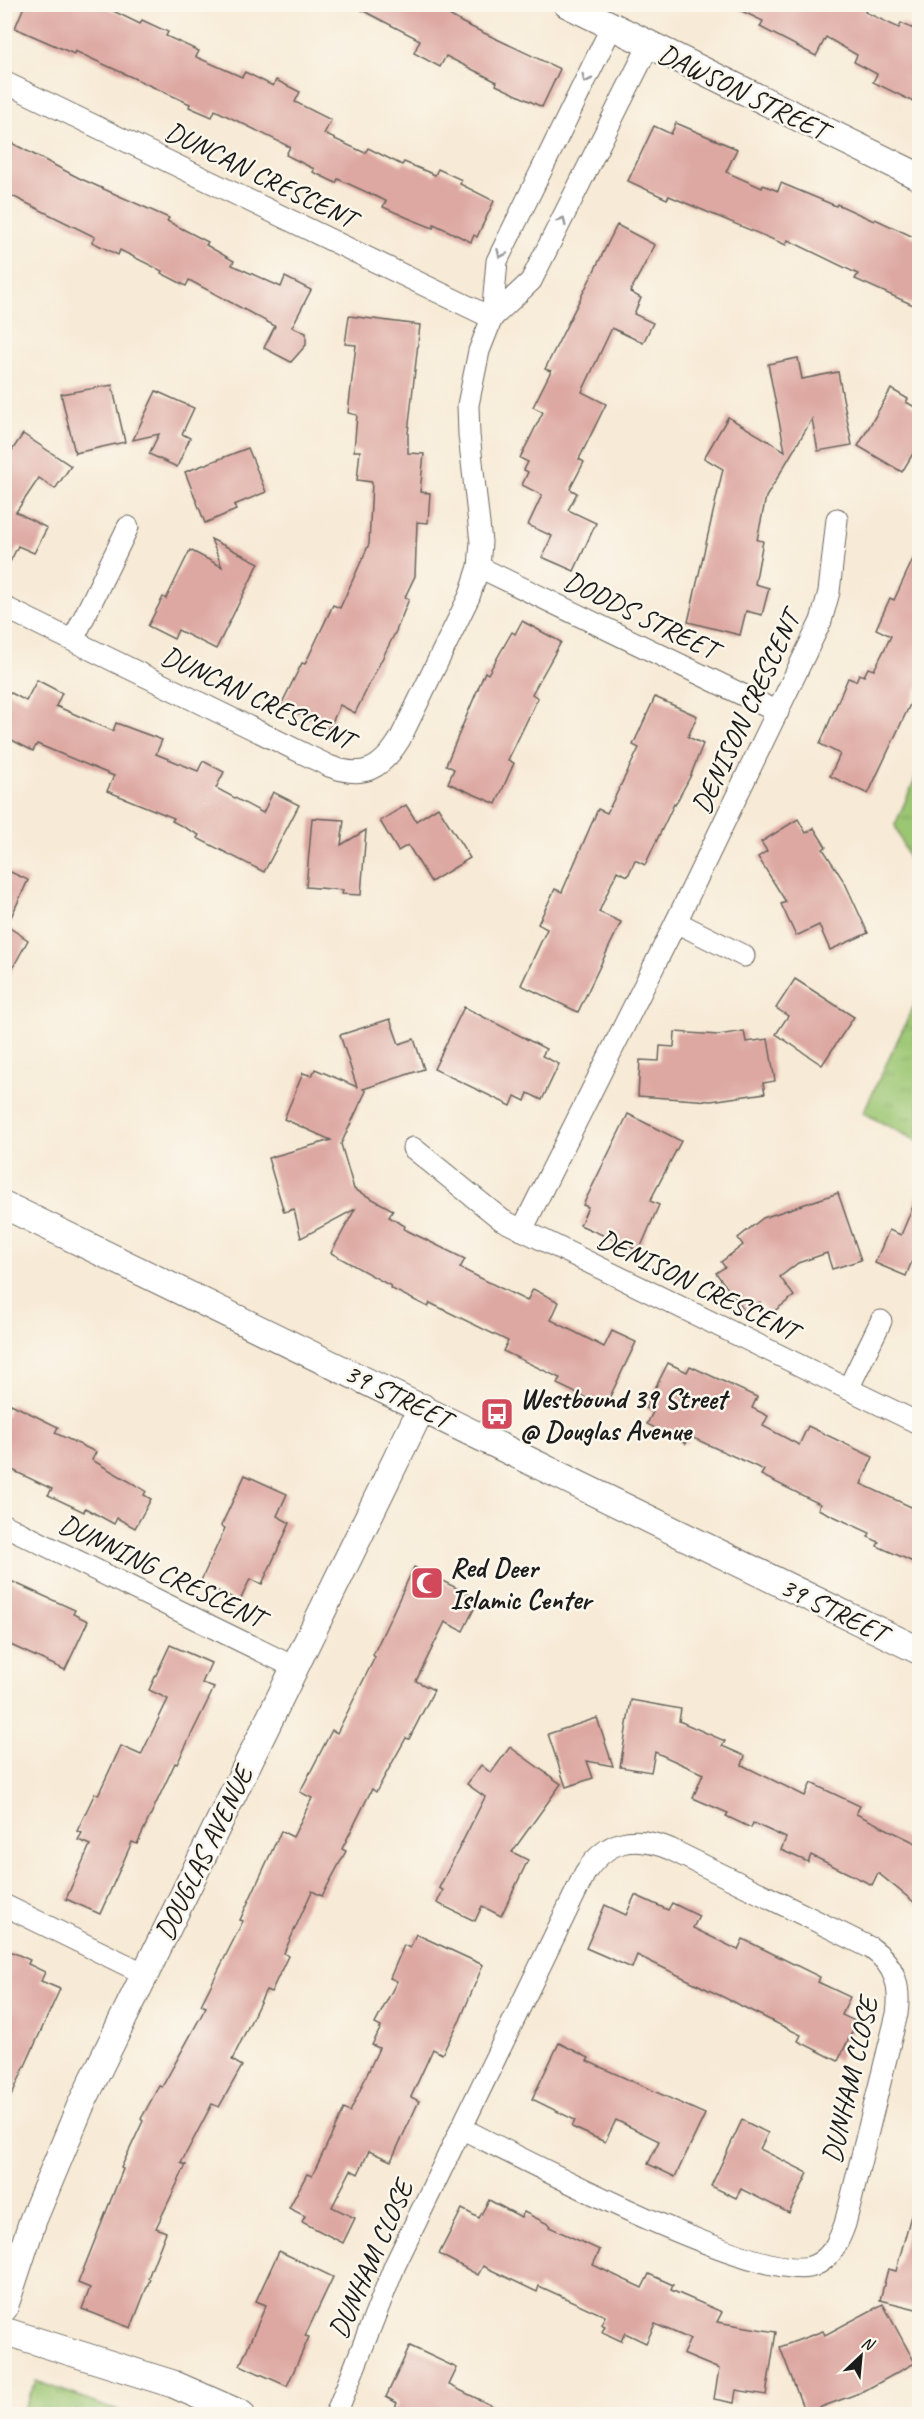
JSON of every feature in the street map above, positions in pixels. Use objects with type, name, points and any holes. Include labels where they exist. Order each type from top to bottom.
[{"type":"street","name":"DAWSON STREET","points":[[567,4],[920,177]]},
{"type":"street","name":"DUNCAN CRESCENT","points":[[4,607],[329,766],[354,773],[367,771],[387,758],[400,740],[469,597],[479,567],[481,542],[469,435],[468,405],[479,351],[492,318],[497,261],[612,26]]},
{"type":"street","name":"DUNCAN CRESCENT","points":[[492,318],[531,281],[649,45]]},
{"type":"street","name":"DUNCAN CRESCENT","points":[[4,82],[492,318]]},
{"type":"street","name":"DENISON CRESCENT","points":[[522,1230],[676,922],[778,712],[826,607],[837,519]]},
{"type":"street","points":[[73,640],[128,527]]},
{"type":"street","name":"DODDS STREET","points":[[479,567],[778,712]]},
{"type":"street","points":[[676,922],[744,956]]},
{"type":"street","name":"DENISON CRESCENT","points":[[413,1148],[502,1220],[920,1424]]},
{"type":"street","name":"39 STREET","points":[[4,1204],[920,1651]]},
{"type":"street","points":[[848,1389],[881,1321]]},
{"type":"street","name":"DOUGLAS AVENUE","points":[[4,2308],[33,2220],[80,2107],[422,1407]]},
{"type":"street","name":"DUNNING CRESCENT","points":[[4,1525],[294,1667]]},
{"type":"street","name":"DUNHAM CLOSE","points":[[336,2415],[387,2282],[461,2128],[585,1873],[594,1860],[615,1844],[645,1841],[670,1849],[871,1948],[882,1956],[894,1973],[899,1998],[897,2014],[845,2224],[834,2249],[814,2266],[790,2268],[772,2265],[681,2234],[461,2128]]},
{"type":"street","points":[[4,1905],[145,1974]]},
{"type":"street","points":[[4,2331],[173,2384],[241,2415]]},
{"type":"green space","points":[[919,770],[919,885],[895,825]]},
{"type":"green space","points":[[919,995],[919,1142],[863,1113]]},
{"type":"green space","points":[[36,2381],[128,2414],[22,2414]]},
{"type":"building","points":[[25,4],[99,4],[140,24],[142,20],[168,32],[166,36],[199,51],[196,57],[242,77],[245,72],[273,86],[276,80],[300,92],[295,102],[331,120],[324,134],[365,153],[368,148],[402,165],[404,162],[435,175],[438,169],[462,180],[460,184],[494,201],[477,237],[474,235],[471,242],[434,224],[433,228],[408,218],[383,207],[386,201],[338,179],[336,183],[313,172],[314,169],[286,155],[290,147],[215,110],[212,117],[189,107],[190,104],[75,51],[74,54],[15,28]]},
{"type":"building","points":[[350,4],[430,4],[463,23],[560,69],[542,107],[496,85],[497,82],[446,56],[440,67],[414,53],[420,40]]},
{"type":"building","points":[[727,4],[869,4],[865,12],[899,28],[901,23],[920,32],[920,105],[873,82],[877,74],[854,62],[857,55],[826,37],[816,56],[760,27],[763,21]]},
{"type":"building","points":[[676,123],[737,149],[726,172],[762,188],[763,185],[778,191],[781,183],[874,221],[875,219],[920,240],[920,308],[855,279],[858,274],[788,240],[786,245],[669,196],[667,199],[628,181],[654,126],[671,134]]},
{"type":"building","points":[[4,139],[79,178],[169,218],[167,221],[208,242],[206,245],[234,261],[232,265],[281,287],[285,277],[311,290],[292,327],[306,333],[306,345],[291,362],[264,348],[275,326],[189,280],[186,286],[120,250],[118,255],[92,242],[95,237],[4,192]]},
{"type":"building","points":[[617,225],[655,245],[630,292],[641,298],[634,314],[653,323],[643,343],[612,328],[582,392],[606,404],[579,459],[584,462],[570,489],[577,493],[568,510],[596,523],[574,571],[542,557],[552,536],[528,525],[542,495],[522,485],[528,472],[524,470],[528,462],[520,458],[543,412],[533,407],[551,371],[545,369]]},
{"type":"building","points":[[349,316],[420,325],[408,433],[408,453],[424,454],[420,492],[430,493],[428,523],[417,522],[415,576],[405,597],[409,599],[396,631],[355,713],[340,705],[329,729],[281,705],[302,663],[305,664],[333,605],[340,608],[369,544],[372,482],[357,480],[360,451],[354,451],[357,415],[348,413],[356,345],[345,344]]},
{"type":"building","points":[[798,358],[802,379],[838,372],[852,445],[818,451],[812,419],[766,497],[757,540],[763,541],[755,584],[769,588],[762,615],[746,611],[740,635],[688,622],[723,469],[704,458],[728,417],[785,451],[768,364]]},
{"type":"building","points":[[112,385],[125,442],[75,453],[61,394]]},
{"type":"building","points":[[891,389],[908,399],[906,402],[920,410],[920,442],[902,472],[858,446]]},
{"type":"building","points":[[156,391],[194,408],[182,434],[190,438],[177,467],[149,454],[159,434],[133,440]]},
{"type":"building","points":[[23,434],[71,466],[55,489],[39,478],[16,512],[47,528],[34,553],[18,546],[4,574],[4,462]]},
{"type":"building","points":[[248,448],[266,492],[234,505],[236,510],[205,523],[185,472]]},
{"type":"building","points":[[211,539],[259,563],[216,649],[178,630],[174,639],[148,626],[163,597],[166,599],[190,550],[222,567]]},
{"type":"building","points":[[920,544],[920,683],[868,794],[830,776],[840,754],[820,744],[848,678],[856,681],[859,674],[864,676],[868,668],[874,670],[891,636],[876,629],[890,598],[894,600]]},
{"type":"building","points":[[522,621],[561,642],[532,694],[538,698],[508,760],[514,763],[496,804],[448,783],[454,769],[446,765],[485,672],[488,674],[512,632],[515,634]]},
{"type":"building","points":[[37,680],[62,693],[56,706],[113,731],[116,723],[162,740],[156,754],[198,771],[203,761],[224,772],[216,788],[263,813],[273,792],[299,805],[264,872],[197,838],[199,835],[172,821],[174,818],[107,791],[114,776],[37,744],[33,751],[4,736],[4,689],[26,701]]},
{"type":"building","points":[[655,697],[697,716],[688,737],[703,744],[690,777],[674,804],[645,865],[635,860],[628,876],[617,871],[599,912],[621,922],[578,1012],[521,985],[547,929],[538,924],[555,889],[562,892],[598,809],[607,813],[639,748],[633,745]]},
{"type":"building","points":[[406,805],[416,821],[438,807],[470,858],[431,882],[408,845],[398,851],[380,821]]},
{"type":"building","points":[[312,818],[344,820],[341,845],[366,830],[361,895],[342,894],[343,890],[306,887]]},
{"type":"building","points":[[798,819],[806,833],[814,828],[826,847],[823,849],[845,883],[868,933],[830,950],[819,925],[796,936],[781,904],[786,902],[758,857],[767,851],[761,842]]},
{"type":"building","points":[[4,869],[28,880],[7,926],[28,940],[4,984]]},
{"type":"building","points":[[795,979],[854,1017],[822,1065],[776,1034],[788,1016],[776,1008]]},
{"type":"building","points":[[464,1007],[546,1049],[542,1056],[559,1064],[542,1100],[528,1093],[525,1101],[515,1096],[511,1106],[434,1069]]},
{"type":"building","points":[[390,1019],[399,1044],[414,1039],[424,1069],[363,1089],[366,1091],[341,1144],[354,1189],[393,1210],[389,1217],[405,1226],[404,1229],[465,1259],[460,1268],[527,1301],[533,1289],[559,1302],[551,1320],[604,1347],[612,1331],[636,1342],[605,1407],[557,1384],[560,1378],[503,1351],[508,1341],[430,1303],[428,1307],[390,1288],[391,1286],[331,1253],[355,1209],[301,1238],[294,1209],[284,1212],[268,1158],[331,1140],[284,1119],[303,1073],[312,1076],[315,1069],[357,1087],[340,1035]]},
{"type":"building","points":[[744,1031],[746,1042],[768,1039],[775,1081],[763,1083],[765,1093],[711,1101],[638,1096],[640,1060],[659,1061],[660,1046],[674,1047],[675,1032],[718,1035]]},
{"type":"building","points":[[628,1114],[681,1141],[650,1201],[659,1205],[639,1251],[580,1225],[588,1207],[583,1205]]},
{"type":"building","points":[[920,1190],[920,1264],[912,1261],[906,1276],[875,1263],[889,1230],[901,1235]]},
{"type":"building","points":[[838,1193],[861,1260],[832,1269],[827,1253],[798,1263],[780,1277],[794,1296],[769,1315],[760,1302],[746,1313],[716,1273],[725,1267],[721,1262],[743,1245],[738,1238],[763,1218]]},
{"type":"building","points":[[668,1363],[687,1372],[690,1366],[757,1397],[752,1408],[768,1416],[763,1426],[799,1445],[808,1426],[873,1457],[861,1484],[920,1511],[920,1565],[877,1546],[879,1542],[868,1537],[870,1533],[818,1509],[820,1504],[761,1475],[764,1470],[689,1436],[686,1444],[647,1424],[653,1412],[645,1408]]},
{"type":"building","points":[[11,1404],[58,1427],[55,1433],[96,1452],[92,1460],[146,1491],[144,1495],[151,1499],[135,1528],[117,1518],[114,1524],[85,1508],[84,1512],[48,1495],[52,1489],[4,1466],[4,1419]]},
{"type":"building","points":[[245,1475],[287,1494],[277,1516],[290,1523],[262,1584],[250,1579],[240,1601],[200,1583],[225,1528],[221,1526]]},
{"type":"building","points":[[414,1567],[479,1599],[463,1631],[445,1622],[416,1681],[434,1690],[409,1739],[406,1738],[376,1792],[372,1789],[342,1849],[346,1851],[322,1896],[312,1891],[284,1953],[288,1956],[271,1992],[266,1990],[232,2060],[242,2066],[219,2107],[212,2104],[181,2163],[186,2165],[156,2228],[166,2232],[131,2328],[82,2309],[90,2288],[78,2283],[123,2169],[121,2168],[143,2121],[141,2119],[159,2086],[162,2087],[206,2007],[201,2005],[243,1921],[240,1920],[281,1831],[293,1837],[312,1798],[300,1792],[332,1730],[337,1733],[375,1657],[373,1655]]},
{"type":"building","points":[[4,1578],[75,1610],[73,1614],[88,1621],[65,1670],[4,1642]]},
{"type":"building","points":[[170,1645],[211,1663],[202,1683],[214,1688],[137,1844],[132,1842],[100,1914],[66,1899],[90,1845],[78,1840],[82,1833],[77,1831],[95,1793],[98,1795],[121,1746],[141,1755],[168,1699],[149,1690]]},
{"type":"building","points":[[631,1700],[681,1709],[679,1721],[725,1741],[722,1746],[745,1756],[742,1765],[805,1796],[811,1783],[860,1806],[856,1814],[920,1845],[920,1907],[878,1873],[872,1885],[811,1855],[808,1862],[781,1850],[786,1838],[753,1823],[751,1828],[726,1816],[728,1813],[693,1798],[703,1774],[655,1752],[651,1772],[620,1767]]},
{"type":"building","points":[[597,1718],[613,1766],[587,1761],[593,1778],[566,1787],[548,1734]]},
{"type":"building","points":[[510,1747],[561,1784],[512,1852],[528,1860],[501,1916],[482,1906],[475,1921],[437,1903],[443,1890],[439,1888],[485,1797],[467,1784],[481,1765],[491,1773]]},
{"type":"building","points":[[635,1895],[668,1910],[672,1903],[699,1916],[693,1928],[738,1950],[743,1939],[820,1977],[818,1982],[850,1997],[842,2015],[857,2022],[838,2061],[798,2041],[801,2035],[637,1955],[632,1968],[586,1948],[605,1905],[626,1915]]},
{"type":"building","points":[[416,1934],[483,1965],[460,2020],[442,2054],[433,2049],[411,2097],[419,2101],[391,2161],[369,2151],[358,2174],[351,2170],[332,2207],[355,2218],[343,2243],[302,2222],[305,2216],[289,2208],[307,2174],[312,2176],[344,2109],[350,2112],[379,2048],[372,2045],[381,2027],[375,2024],[397,1981],[390,1978],[404,1945],[410,1948]]},
{"type":"building","points":[[10,1951],[30,1960],[28,1964],[45,1972],[41,1981],[60,1989],[4,2112],[4,1964]]},
{"type":"building","points":[[559,2043],[589,2058],[587,2061],[705,2114],[675,2177],[648,2164],[659,2141],[616,2120],[605,2142],[572,2127],[575,2120],[532,2099]]},
{"type":"building","points":[[742,2120],[768,2133],[760,2149],[808,2173],[789,2213],[741,2189],[736,2198],[711,2186]]},
{"type":"building","points":[[489,2200],[521,2217],[524,2212],[550,2225],[549,2227],[600,2250],[593,2265],[642,2288],[649,2274],[673,2285],[671,2290],[722,2312],[717,2322],[776,2332],[766,2395],[736,2390],[734,2403],[714,2399],[719,2369],[683,2354],[690,2339],[655,2324],[646,2343],[625,2333],[621,2341],[602,2332],[605,2326],[601,2324],[605,2316],[539,2286],[537,2292],[483,2266],[478,2275],[439,2254],[462,2209],[479,2218]]},
{"type":"building","points":[[913,2208],[920,2209],[920,2310],[880,2300],[888,2269],[896,2271]]},
{"type":"building","points":[[279,2251],[333,2277],[305,2336],[309,2337],[287,2386],[240,2365],[266,2305],[256,2301]]},
{"type":"building","points":[[883,2304],[915,2363],[862,2392],[805,2413],[780,2347],[823,2331],[825,2335]]},
{"type":"building","points":[[410,2346],[457,2368],[449,2385],[511,2415],[392,2415],[397,2403],[386,2397]]},
{"type":"place","name":"Westbound 39 Street @ Douglas Avenue","points":[[497,1414]]},
{"type":"place","name":"Red Deer Islamic Center","points":[[427,1583]]}]
